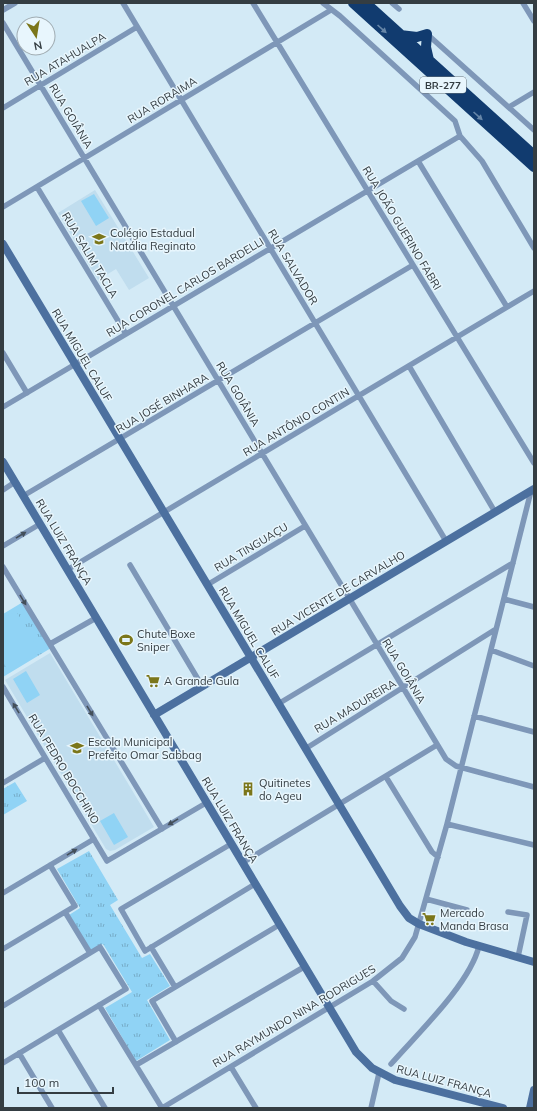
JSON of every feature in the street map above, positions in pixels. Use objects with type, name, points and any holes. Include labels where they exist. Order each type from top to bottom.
[{"type":"highway","name":"BR-277","points":[[353,3],[534,167]]},
{"type":"highway","name":"BR-277","points":[[366,3],[534,155]]},
{"type":"highway","points":[[400,34],[416,37],[427,34],[426,47],[429,60]]},
{"type":"main road","name":"RUA MIGUEL CALUF","points":[[3,244],[400,906],[409,918],[419,924],[479,946],[534,962]]},
{"type":"main road","name":"RUA LUIZ FRANÇA","points":[[3,462],[356,1052],[379,1073],[402,1082],[503,1108]]},
{"type":"main road","name":"RUA VICENTE DE CARVALHO","points":[[154,715],[533,490]]},
{"type":"main road","points":[[530,1108],[534,1090]]},
{"type":"street","points":[[3,10],[15,3]]},
{"type":"street","name":"RUA SALVADOR","points":[[123,3],[446,541]]},
{"type":"street","name":"RUA JOÃO GUERINO FABRI","points":[[253,3],[534,463]]},
{"type":"street","points":[[323,3],[340,16],[455,121],[460,136],[482,161],[534,248]]},
{"type":"street","points":[[392,3],[399,9]]},
{"type":"street","points":[[523,3],[534,21]]},
{"type":"street","name":"RUA RORAIMA","points":[[3,207],[331,10]]},
{"type":"street","name":"RUA GOIÂNIA","points":[[3,23],[448,762],[534,787]]},
{"type":"street","name":"RUA ATAHUALPA","points":[[3,108],[137,27]]},
{"type":"street","points":[[427,34],[534,130]]},
{"type":"street","points":[[509,107],[534,92]]},
{"type":"street","name":"RUA CORONEL CARLOS BARDELLI","points":[[3,407],[460,136]]},
{"type":"street","points":[[418,160],[507,307]]},
{"type":"street","name":"RUA SALIM TACLA","points":[[37,187],[126,334]]},
{"type":"street","name":"RUA JOSÉ BINHARA","points":[[24,496],[413,265]]},
{"type":"street","name":"RUA ANTÔNIO CONTIN","points":[[67,570],[534,291]]},
{"type":"street","points":[[3,353],[27,393]]},
{"type":"street","points":[[409,366],[495,512]]},
{"type":"street","points":[[3,490],[15,482]]},
{"type":"street","name":"RUA RAYMUNDO NINA RODRIGUES","points":[[162,1108],[373,981],[402,958],[412,944],[447,824],[513,562],[533,490]]},
{"type":"street","points":[[3,546],[40,524]]},
{"type":"street","name":"RUA TINGUAÇU","points":[[207,585],[305,526]]},
{"type":"street","points":[[278,704],[513,562]]},
{"type":"street","points":[[130,565],[202,686]]},
{"type":"street","points":[[3,567],[162,829],[206,803]]},
{"type":"street","points":[[504,599],[534,607]]},
{"type":"street","points":[[50,644],[96,618]]},
{"type":"street","name":"RUA MADUREIRA","points":[[305,749],[496,629]]},
{"type":"street","points":[[491,650],[534,666]]},
{"type":"street","name":"RUA PEDRO BOCCHINO","points":[[3,687],[107,862],[162,829]]},
{"type":"street","points":[[474,716],[534,732]]},
{"type":"street","points":[[242,863],[437,745]]},
{"type":"street","points":[[3,783],[45,758]]},
{"type":"street","points":[[386,777],[432,852],[438,857]]},
{"type":"street","points":[[447,824],[534,845]]},
{"type":"street","points":[[3,893],[94,839]]},
{"type":"street","points":[[231,844],[121,909],[145,951],[255,884]]},
{"type":"street","points":[[3,950],[75,906],[50,865]]},
{"type":"street","points":[[426,899],[467,910]]},
{"type":"street","points":[[65,912],[90,954]]},
{"type":"street","points":[[508,912],[527,915],[518,958]]},
{"type":"street","points":[[176,1042],[152,1001],[279,925]]},
{"type":"street","points":[[390,1064],[451,994],[476,957],[479,946]]},
{"type":"street","points":[[3,1006],[100,947],[126,989],[3,1063]]},
{"type":"street","points":[[151,947],[175,987]]},
{"type":"street","points":[[136,1065],[304,967]]},
{"type":"street","points":[[373,981],[391,1001],[404,1009]]},
{"type":"street","points":[[99,1005],[162,1108]]},
{"type":"street","points":[[58,1030],[105,1108]]},
{"type":"street","points":[[19,1053],[52,1108]]},
{"type":"street","points":[[231,1067],[256,1108]]},
{"type":"street","points":[[370,1108],[379,1073]]},
{"type":"shaded area","name":"Colégio Estadual Natália Reginato","points":[[95,190],[149,278],[129,290],[116,269],[98,280],[58,213]]},
{"type":"shaded area","name":"Escola Municipal Prefeito Omar Sabbag","points":[[50,653],[154,827],[115,850],[110,851],[106,849],[5,680]]},
{"type":"green space","points":[[94,194],[109,218],[96,226],[81,201]]},
{"type":"green space","points":[[23,602],[51,648],[3,677],[3,614]]},
{"type":"green space","points":[[16,611],[39,651],[7,669],[3,662],[3,618]]},
{"type":"green space","points":[[26,671],[40,695],[27,703],[13,679]]},
{"type":"green space","points":[[15,782],[27,801],[3,815],[3,789]]},
{"type":"green space","points":[[114,813],[128,837],[114,845],[100,821]]},
{"type":"green space","points":[[89,851],[118,900],[110,905],[142,958],[150,954],[170,986],[147,1000],[170,1040],[136,1061],[105,1008],[132,992],[103,944],[91,951],[69,915],[80,908],[57,869]]},
{"type":"place","name":"Colégio Estadual Natália Reginato","points":[[99,239]]},
{"type":"place","name":"Chute Boxe Sniper","points":[[126,640]]},
{"type":"place","name":"A Grande Gula","points":[[153,681]]},
{"type":"place","name":"Escola Municipal Prefeito Omar Sabbag","points":[[77,748]]},
{"type":"place","name":"Quitinetes do Ageu","points":[[248,789]]},
{"type":"place","name":"Mercado Manda Brasa","points":[[429,919]]}]
